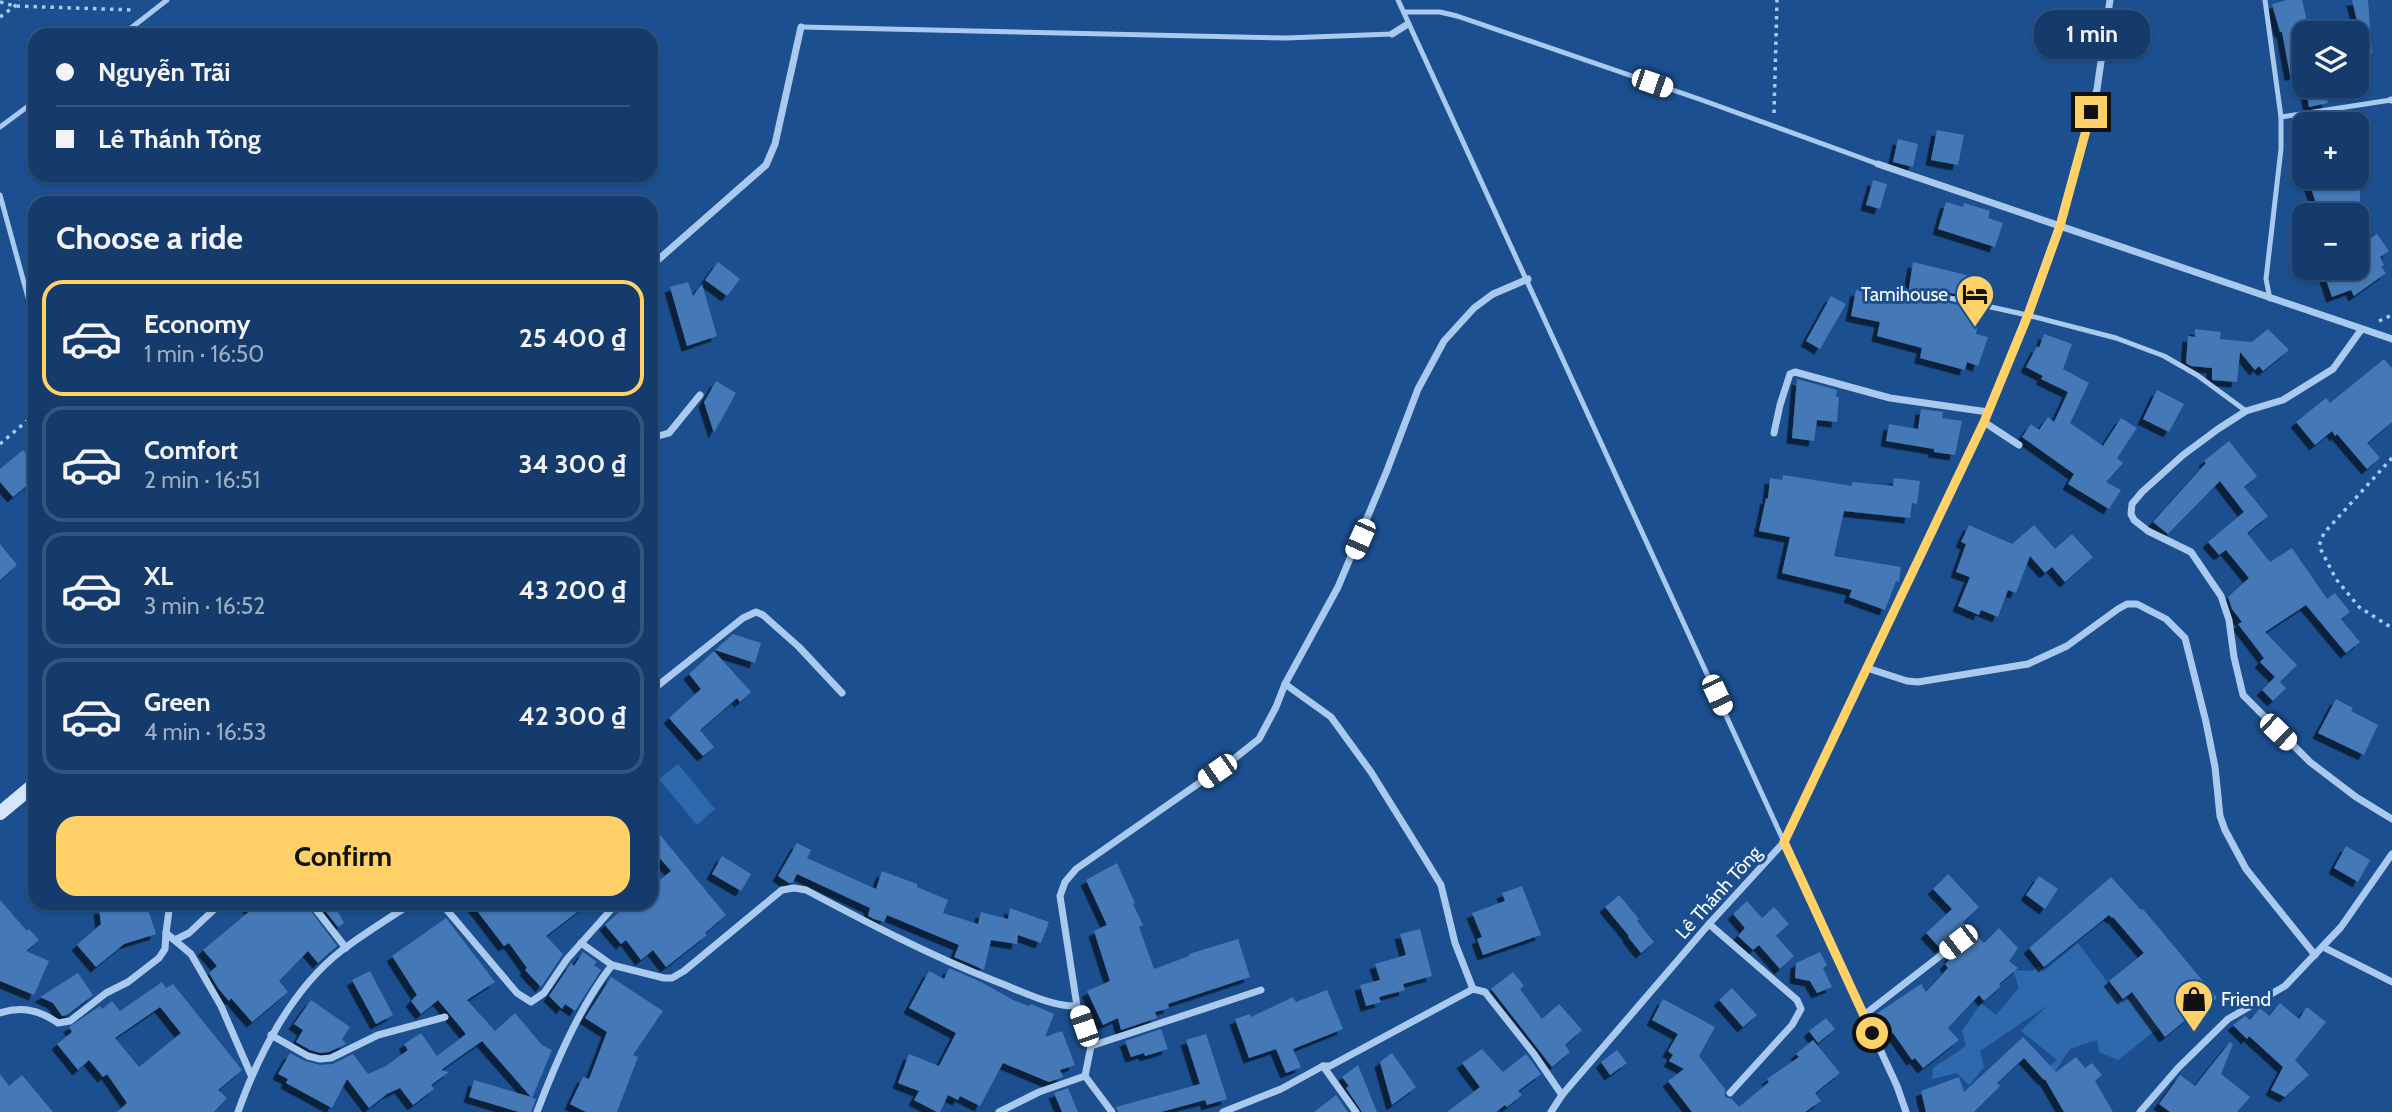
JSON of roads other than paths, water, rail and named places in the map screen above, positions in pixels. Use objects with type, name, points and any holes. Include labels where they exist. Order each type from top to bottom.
[{"type":"street","name":"Lê Thánh Tông","points":[[1551,1112],[1562,1095],[1709,924],[1784,842],[1984,422],[2028,315],[2060,226],[2097,89],[2110,0]]},
{"type":"street","points":[[1392,34],[1408,24]]},
{"type":"street","points":[[658,260],[766,165],[775,144],[802,27]]},
{"type":"street","points":[[1878,164],[2392,340]]},
{"type":"street","points":[[1112,1112],[1085,1076],[1091,1046],[1077,1006],[1060,896],[1065,882],[1076,869],[1259,739],[1285,684],[1338,587],[1387,473],[1418,389],[1444,341],[1474,308],[1493,294],[1528,279]]},
{"type":"street","points":[[2361,330],[2333,369],[2283,400],[2246,411],[2183,455],[2137,498],[2132,504],[2130,514],[2148,531],[2192,552],[2221,596],[2229,620],[2243,695],[2310,762],[2392,819]]},
{"type":"street","points":[[1774,433],[1790,374],[1795,372],[1890,398],[1988,412]]},
{"type":"street","points":[[658,437],[669,433],[699,395]]},
{"type":"street","points":[[1984,422],[2019,445]]},
{"type":"street","points":[[1867,668],[1906,681],[1918,682],[2028,664],[2067,646],[2127,604],[2137,604],[2166,619],[2185,638],[2210,744],[2220,816],[2225,830],[2246,869],[2315,955]]},
{"type":"street","points":[[658,685],[743,618],[756,612],[799,647],[842,693]]},
{"type":"street","points":[[1285,684],[1331,717],[1371,772],[1415,842],[1441,885],[1455,943],[1473,989]]},
{"type":"street","points":[[0,813],[28,791]]},
{"type":"street","points":[[1784,842],[1906,1112]]},
{"type":"street","points":[[2140,1112],[2178,1068],[2228,1019],[2285,986],[2341,927],[2392,854]]},
{"type":"street","points":[[581,943],[612,965],[672,978],[782,890],[794,887],[806,890],[963,969],[1030,995],[1077,1006]]},
{"type":"street","points":[[0,1013],[31,1009],[58,1023],[70,1021],[159,958],[165,949],[169,910]]},
{"type":"street","points":[[166,933],[175,940],[189,933],[214,910]]},
{"type":"street","points":[[316,910],[346,948]]},
{"type":"street","points":[[238,1112],[251,1075],[271,1035],[312,979],[346,948],[402,910]]},
{"type":"street","points":[[447,910],[517,993],[531,1002],[544,993],[581,943],[611,910]]},
{"type":"street","points":[[1709,924],[1797,1000],[1801,1009],[1791,1025],[1730,1093]]},
{"type":"street","points":[[166,933],[191,954],[221,1006],[251,1075]]},
{"type":"street","points":[[1864,1015],[1958,942]]},
{"type":"street","points":[[2323,947],[2392,982]]},
{"type":"street","points":[[537,1112],[571,1033],[597,984],[612,965]]},
{"type":"street","points":[[1223,1112],[1281,1089],[1323,1066],[1330,1066],[1473,989],[1485,992],[1534,1054],[1562,1095]]},
{"type":"street","points":[[1091,1046],[1261,990]]},
{"type":"street","points":[[271,1035],[308,1056],[331,1058],[378,1035],[446,1017]]},
{"type":"street","points":[[1323,1066],[1356,1112]]},
{"type":"street","points":[[999,1112],[1040,1092],[1085,1076]]},
{"type":"lane","points":[[131,28],[167,0]]},
{"type":"lane","points":[[1398,0],[1784,842]]},
{"type":"lane","points":[[2265,0],[2281,117],[2281,149],[2266,279],[2270,299]]},
{"type":"lane","points":[[1404,12],[1440,12],[1457,16],[1878,164]]},
{"type":"lane","points":[[802,27],[1286,38],[1392,34]]},
{"type":"lane","points":[[2281,117],[2392,100]]},
{"type":"lane","points":[[0,127],[28,106]]},
{"type":"lane","points":[[0,195],[28,297]]},
{"type":"lane","points":[[1932,294],[2116,338],[2164,356],[2197,375],[2246,411]]},
{"type":"place","name":"Tamihouse","points":[[1975,328]]},
{"type":"place","name":"Friend","points":[[2194,1033]]}]
